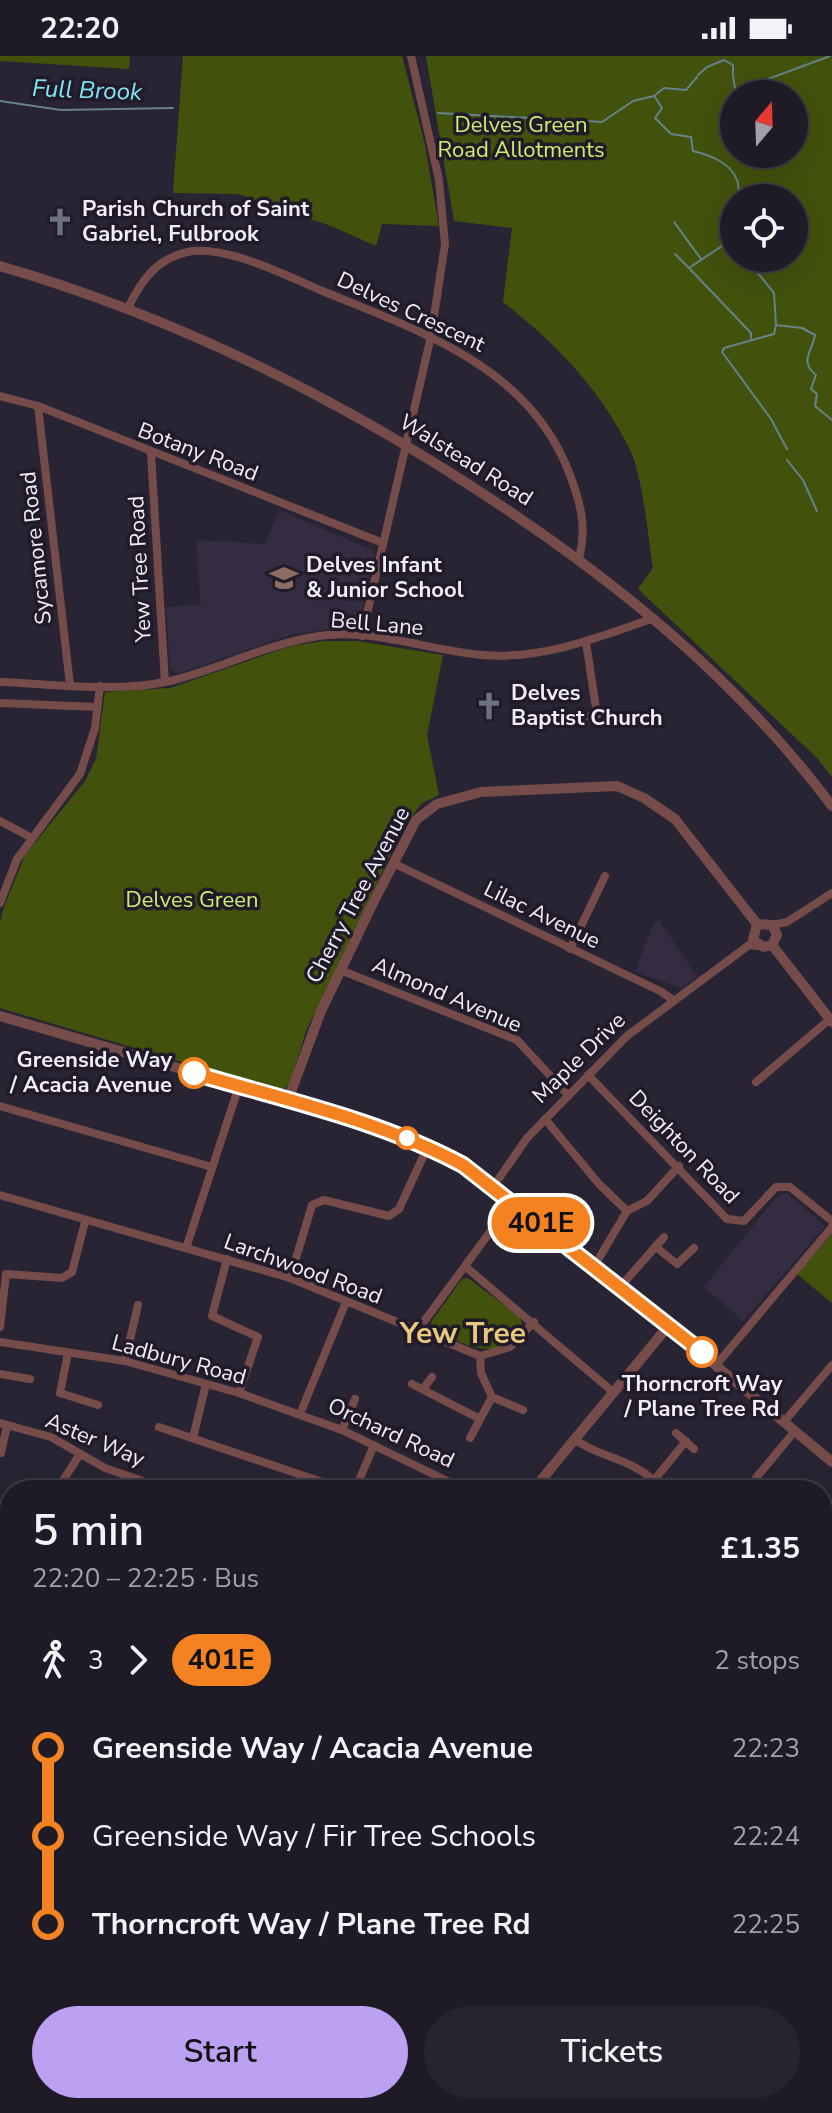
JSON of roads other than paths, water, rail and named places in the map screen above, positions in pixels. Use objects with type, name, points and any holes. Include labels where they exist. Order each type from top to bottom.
[{"type":"street","points":[[362,636],[441,286],[444,219],[429,126],[411,56]]},
{"type":"street","name":"Delves Crescent","points":[[128,308],[145,276],[169,258],[206,250],[292,278],[431,336],[488,368],[508,384],[543,424],[566,464],[577,492],[585,535],[579,558]]},
{"type":"street","name":"Walstead Road","points":[[0,266],[128,308],[232,351],[405,443],[579,558],[655,618],[716,672],[763,721],[832,806]]},
{"type":"street","name":"Botany Road","points":[[0,396],[38,406],[151,454],[383,543]]},
{"type":"street","name":"Sycamore Road","points":[[38,406],[70,685]]},
{"type":"street","name":"Yew Tree Road","points":[[151,454],[165,682]]},
{"type":"street","name":"Bell Lane","points":[[0,682],[100,686],[165,682],[293,640],[330,635],[362,636],[484,656],[541,652],[586,642],[655,618]]},
{"type":"street","points":[[566,720],[597,715],[586,642]]},
{"type":"street","points":[[0,903],[17,859],[80,774],[90,749],[100,686]]},
{"type":"street","points":[[0,703],[97,707]]},
{"type":"street","name":"Cherry Tree Avenue","points":[[288,1100],[340,970],[393,863],[416,820],[437,804],[481,792],[617,786],[655,804],[675,819],[754,938]]},
{"type":"street","points":[[0,821],[32,838]]},
{"type":"street","name":"Lilac Avenue","points":[[393,863],[662,992],[674,1001]]},
{"type":"street","points":[[570,949],[605,876]]},
{"type":"street","points":[[754,938],[774,935],[787,922],[832,893]]},
{"type":"street","points":[[754,938],[774,935]]},
{"type":"street","points":[[756,1082],[831,1021],[774,935]]},
{"type":"street","name":"Maple Drive","points":[[493,1187],[545,1119],[627,1036],[754,938]]},
{"type":"street","name":"Almond Avenue","points":[[340,970],[517,1040],[568,1095]]},
{"type":"street","points":[[0,1016],[288,1100],[428,1146],[513,1201],[595,1265],[832,1462]]},
{"type":"street","name":"Deighton Road","points":[[588,1075],[727,1219],[736,1223],[744,1221],[776,1187],[783,1186],[790,1187],[832,1224]]},
{"type":"street","points":[[186,1248],[239,1086]]},
{"type":"street","points":[[0,1106],[212,1167]]},
{"type":"street","points":[[545,1119],[599,1184],[627,1211]]},
{"type":"street","points":[[290,1278],[312,1205],[324,1200],[389,1216],[399,1209],[428,1146]]},
{"type":"street","points":[[595,1265],[627,1211],[647,1201],[679,1166]]},
{"type":"street","name":"Larchwood Road","points":[[0,1195],[85,1222],[290,1278],[480,1356]]},
{"type":"street","points":[[417,1331],[513,1201]]},
{"type":"street","points":[[0,1327],[6,1274],[62,1278],[72,1272],[85,1222]]},
{"type":"street","points":[[717,1364],[832,1224]]},
{"type":"street","points":[[621,1286],[664,1237]]},
{"type":"street","points":[[656,1247],[674,1263],[681,1263],[694,1248]]},
{"type":"street","points":[[227,1259],[212,1316],[258,1337],[239,1393]]},
{"type":"street","points":[[466,1267],[613,1392]]},
{"type":"street","points":[[300,1414],[346,1302]]},
{"type":"street","points":[[125,1361],[138,1305]]},
{"type":"street","points":[[523,1410],[492,1397],[481,1373],[480,1356],[510,1347],[534,1322]]},
{"type":"street","points":[[541,1480],[669,1325]]},
{"type":"street","name":"Ladbury Road","points":[[0,1342],[125,1361],[239,1393],[300,1414]]},
{"type":"street","points":[[68,1353],[60,1393],[98,1405]]},
{"type":"street","points":[[784,1422],[832,1365]]},
{"type":"street","points":[[0,1374],[30,1379]]},
{"type":"street","points":[[423,1389],[432,1377]]},
{"type":"street","points":[[193,1438],[206,1384]]},
{"type":"street","points":[[412,1384],[480,1419]]},
{"type":"street","points":[[470,1438],[492,1397]]},
{"type":"street","points":[[342,1430],[355,1399]]},
{"type":"street","name":"Orchard Road","points":[[300,1414],[342,1430],[446,1480]]},
{"type":"street","name":"Aster Way","points":[[1,1453],[4,1424],[51,1437],[105,1468],[140,1480]]},
{"type":"street","points":[[159,1427],[317,1480]]},
{"type":"street","points":[[754,1480],[795,1431]]},
{"type":"street","points":[[676,1433],[694,1449]]},
{"type":"street","points":[[574,1439],[593,1452],[625,1459],[654,1480],[686,1441]]},
{"type":"street","points":[[359,1480],[374,1445]]},
{"type":"street","points":[[63,1480],[80,1454]]},
{"type":"waterway","points":[[766,80],[830,56]]},
{"type":"waterway","points":[[698,75],[707,67],[724,60],[733,65],[733,74]]},
{"type":"waterway","points":[[733,76],[734,80]]},
{"type":"waterway","name":"Full Brook","points":[[438,113],[602,122],[633,101],[654,96],[664,88],[686,90],[697,77]]},
{"type":"waterway","points":[[655,97],[662,108],[655,118],[671,134],[691,137],[693,151],[724,164],[734,174],[738,184]]},
{"type":"waterway","name":"Full Brook","points":[[0,101],[61,110],[173,108]]},
{"type":"waterway","points":[[674,222],[701,259]]},
{"type":"waterway","points":[[720,247],[689,268],[751,333],[751,339]]},
{"type":"waterway","points":[[675,254],[688,267]]},
{"type":"waterway","points":[[757,272],[774,293],[776,325],[802,328],[815,335],[807,361],[816,375],[811,389],[817,394],[815,406],[832,420]]},
{"type":"waterway","points":[[776,325],[774,334],[724,348],[722,352],[771,419],[787,449]]},
{"type":"waterway","points":[[787,460],[803,480],[817,511]]},
{"type":"place","name":"Parish Church of Saint Gabriel, Fulbrook","points":[[60,222]]},
{"type":"place","name":"Delves Infant & Junior School","points":[[284,578]]},
{"type":"place","name":"Delves Baptist Church","points":[[489,706]]},
{"type":"place","name":"Greenside Way / Acacia Avenue","points":[[194,1073]]},
{"type":"place","name":"Thorncroft Way / Plane Tree Rd","points":[[702,1352]]},
{"type":"district","name":"Yew Tree","points":[[463,1333]]},
{"type":"park label","name":"Delves Green Road Allotments","points":[[521,138]]},
{"type":"park label","name":"Delves Green","points":[[192,900]]}]
